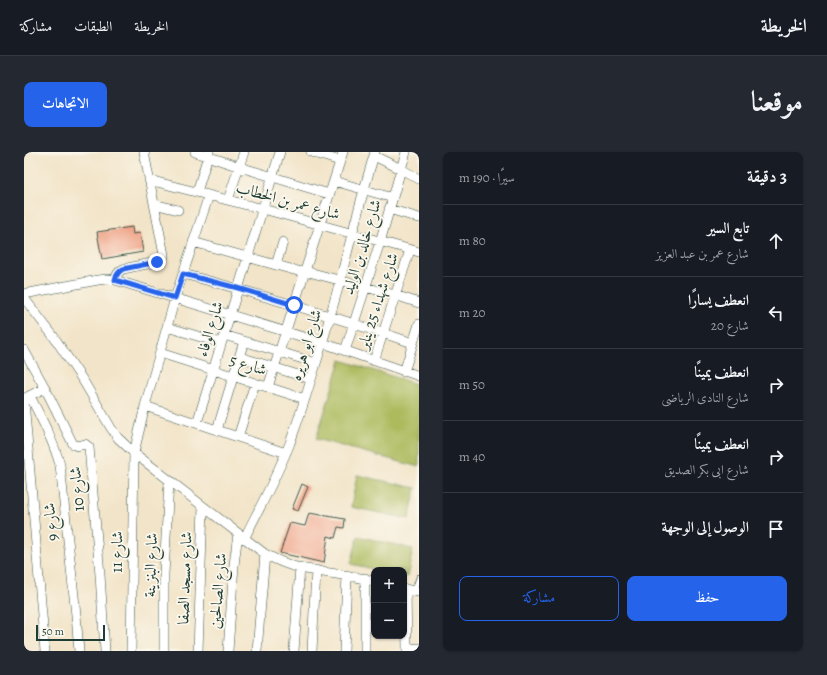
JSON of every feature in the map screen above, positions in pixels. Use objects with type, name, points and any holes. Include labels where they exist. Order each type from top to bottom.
[{"type":"street","points":[[115,280],[116,275],[123,269],[161,261],[164,255],[144,152]]},
{"type":"street","points":[[195,152],[209,154],[240,167],[330,194]]},
{"type":"street","points":[[228,200],[244,152]]},
{"type":"street","name":"شارع الوفاء","points":[[196,423],[280,152]]},
{"type":"street","points":[[268,387],[342,157],[311,152]]},
{"type":"street","name":"شارع خالد بن الوليد","points":[[345,351],[380,242],[406,152]]},
{"type":"street","points":[[197,192],[209,154]]},
{"type":"street","points":[[375,154],[419,179]]},
{"type":"street","name":"شارع ابو هريره","points":[[241,536],[286,453],[305,399],[323,343],[375,154]]},
{"type":"street","name":"شارع عمر بن الخطاب","points":[[149,180],[263,209],[415,251]]},
{"type":"street","points":[[334,181],[392,198]]},
{"type":"street","name":"شارع 11","points":[[131,651],[134,454],[145,406],[175,298],[209,195]]},
{"type":"street","points":[[154,204],[178,210]]},
{"type":"street","points":[[389,209],[419,218]]},
{"type":"street","points":[[193,242],[276,265],[366,287],[419,303]]},
{"type":"street","points":[[276,265],[282,242]]},
{"type":"street","name":"شارع شهداء 25 يناير","points":[[374,361],[395,295],[415,251]]},
{"type":"street","points":[[183,274],[238,288],[383,333],[416,341]]},
{"type":"street","points":[[24,294],[98,280],[115,280],[323,343],[419,376]]},
{"type":"street","points":[[24,298],[54,337],[84,382],[118,438],[134,454],[265,554],[276,560],[300,568],[369,580],[365,651]]},
{"type":"street","points":[[404,372],[416,341],[419,324]]},
{"type":"street","points":[[167,327],[244,342],[316,364]]},
{"type":"street","points":[[217,430],[244,342]]},
{"type":"street","name":"شارع 10","points":[[24,350],[74,444],[77,446],[85,444],[89,447],[105,651]]},
{"type":"street","name":"شارع 5","points":[[160,353],[305,399]]},
{"type":"street","points":[[240,357],[311,379]]},
{"type":"street","points":[[238,437],[255,383]]},
{"type":"street","points":[[45,388],[24,401],[45,651]]},
{"type":"street","name":"شارع 9","points":[[30,396],[49,435],[60,465],[79,651]]},
{"type":"street","points":[[145,406],[286,453]]},
{"type":"street","name":"شارع البنزينة","points":[[164,651],[164,574],[169,480]]},
{"type":"street","name":"شارع مسجد الصفا","points":[[198,651],[203,507]]},
{"type":"street","name":"شارع الصالحين","points":[[228,651],[234,565],[241,536]]},
{"type":"street","points":[[257,651],[265,554]]},
{"type":"street","points":[[294,651],[300,568]]},
{"type":"street","points":[[312,651],[316,570]]},
{"type":"street","points":[[344,651],[347,575]]},
{"type":"street","points":[[411,590],[407,650],[419,648]]},
{"type":"lane","points":[[411,590],[419,577]]},
{"type":"green space","points":[[341,360],[419,385],[419,467],[316,439]]},
{"type":"green space","points":[[357,475],[416,488],[409,519],[351,507]]},
{"type":"green space","points":[[358,536],[413,549],[407,577],[407,567],[371,567],[371,569],[351,564]]},
{"type":"building","points":[[132,227],[133,234],[140,233],[143,252],[102,259],[97,232]]},
{"type":"building","points":[[302,484],[308,487],[298,511],[292,509]]},
{"type":"building","points":[[309,513],[345,519],[344,528],[338,527],[335,538],[328,536],[324,563],[280,553],[290,523],[305,526]]},
{"type":"route","points":[[157,262],[123,269],[116,275],[115,280],[175,298],[183,274],[238,288],[294,305]]}]
